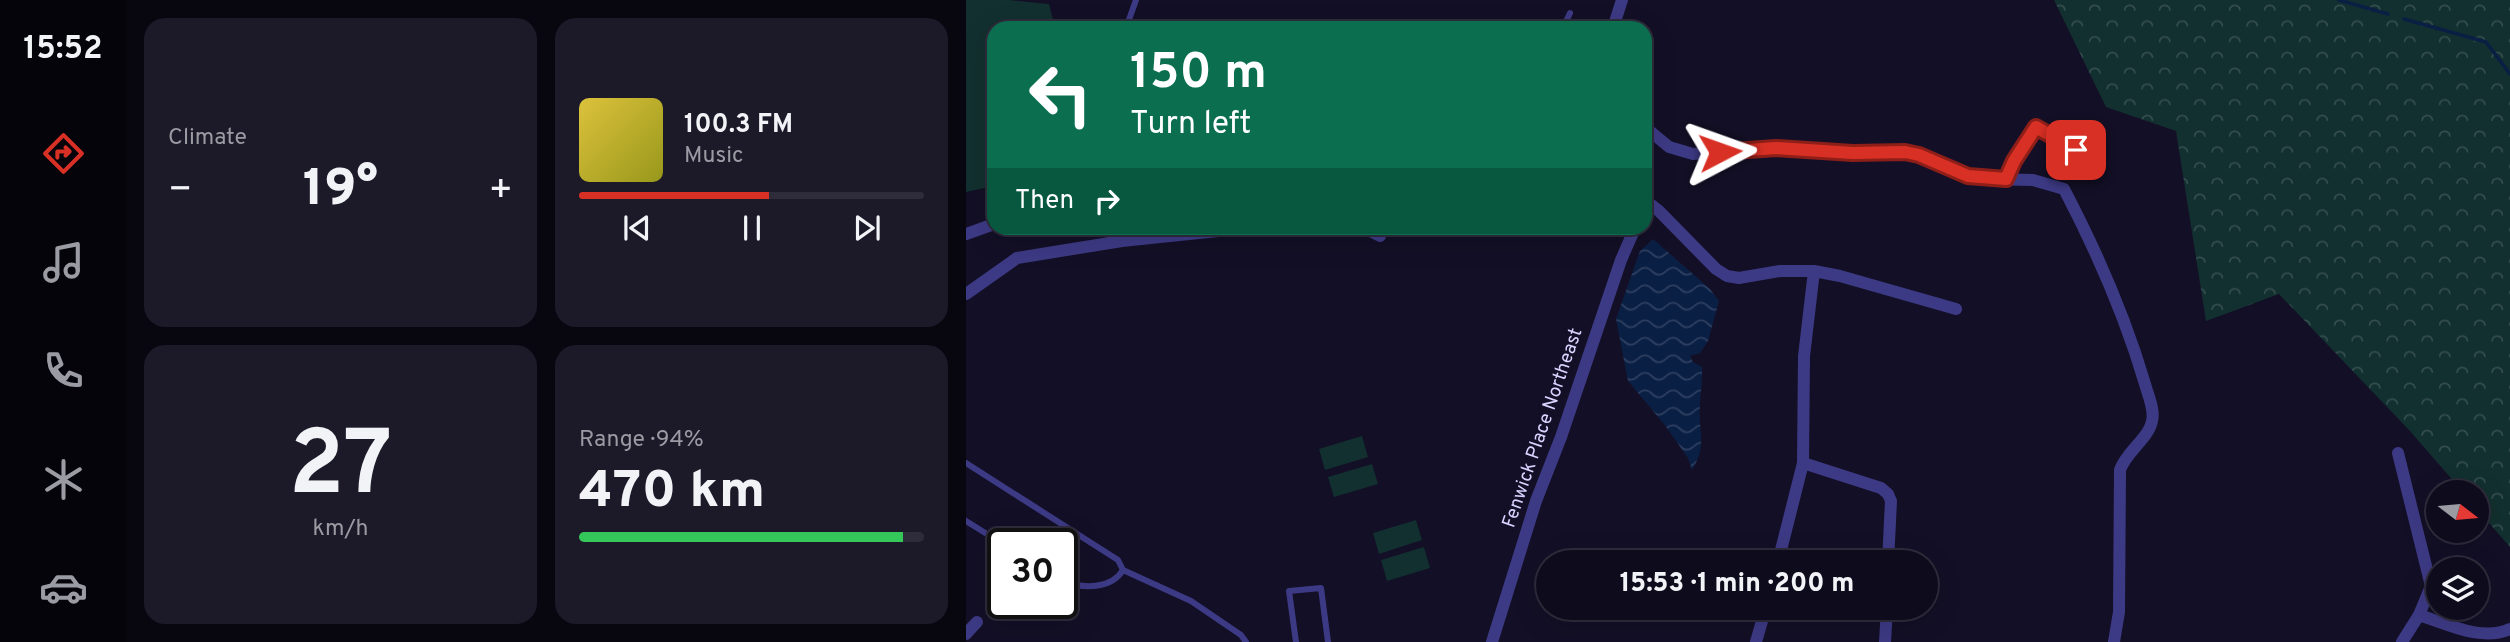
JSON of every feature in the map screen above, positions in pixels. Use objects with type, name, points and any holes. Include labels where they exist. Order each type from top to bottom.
[{"type":"street","points":[[1615,21],[1622,0]]},
{"type":"street","points":[[1652,133],[1670,147],[1693,154],[1776,148],[1853,153],[1905,152],[1919,155],[1968,176],[2033,180],[2064,189],[2116,298],[2153,413],[2150,428],[2123,460],[2120,470],[2119,612],[2113,641]]},
{"type":"street","points":[[1652,208],[1716,269],[1727,276],[1739,278],[1780,271],[1814,271],[1956,309]]},
{"type":"street","points":[[966,234],[987,226]]},
{"type":"street","points":[[1121,235],[1122,241]]},
{"type":"street","points":[[966,294],[1017,258],[1122,241],[1180,235]]},
{"type":"street","name":"Fenwick Place Northeast","points":[[1492,642],[1536,501],[1632,235]]},
{"type":"street","points":[[1781,550],[1803,463],[1804,356],[1814,271]]},
{"type":"street","points":[[2398,453],[2431,586],[2419,615],[2402,642]]},
{"type":"street","points":[[1803,463],[1881,488],[1888,494],[1891,501],[1889,550]]},
{"type":"street","points":[[2419,615],[2483,636],[2500,634],[2510,629]]},
{"type":"street","points":[[1756,642],[1762,620]]},
{"type":"street","points":[[1885,642],[1886,620]]},
{"type":"street","points":[[966,634],[977,622]]},
{"type":"lane","points":[[1128,21],[1136,0]]},
{"type":"lane","points":[[1566,21],[1570,13]]},
{"type":"lane","points":[[2006,179],[2036,127],[2076,150]]},
{"type":"lane","points":[[966,464],[1118,560],[1124,569],[1191,601],[1241,635],[1246,642]]},
{"type":"lane","points":[[966,521],[987,534]]},
{"type":"lane","points":[[1078,586],[1118,579],[1124,569]]},
{"type":"lane","points":[[1296,642],[1289,591],[1321,588],[1328,642]]},
{"type":"green space","points":[[966,0],[1049,4],[1053,21],[987,21],[987,188],[966,192]]},
{"type":"green space","points":[[2054,0],[2510,0],[2510,547],[2489,523],[2489,480],[2453,480],[2410,431],[2279,294],[2206,321],[2176,131],[2106,107]]},
{"type":"green space","points":[[1362,436],[1368,457],[1325,470],[1319,449]]},
{"type":"green space","points":[[1372,464],[1378,484],[1334,497],[1328,477]]},
{"type":"green space","points":[[1416,520],[1422,540],[1379,554],[1373,533]]},
{"type":"green space","points":[[1424,547],[1430,568],[1387,581],[1381,560]]},
{"type":"water","points":[[1653,239],[1710,289],[1719,301],[1708,341],[1700,353],[1690,356],[1693,362],[1702,367],[1701,447],[1692,470],[1688,458],[1664,424],[1628,381],[1616,319],[1640,251]]},
{"type":"waterway","points":[[2339,0],[2388,14]]},
{"type":"waterway","points":[[2404,19],[2486,42],[2510,74]]},
{"type":"route","points":[[1720,152],[1776,148],[1853,153],[1905,152],[1919,155],[1968,176],[2006,179],[2036,127],[2076,150]]}]
